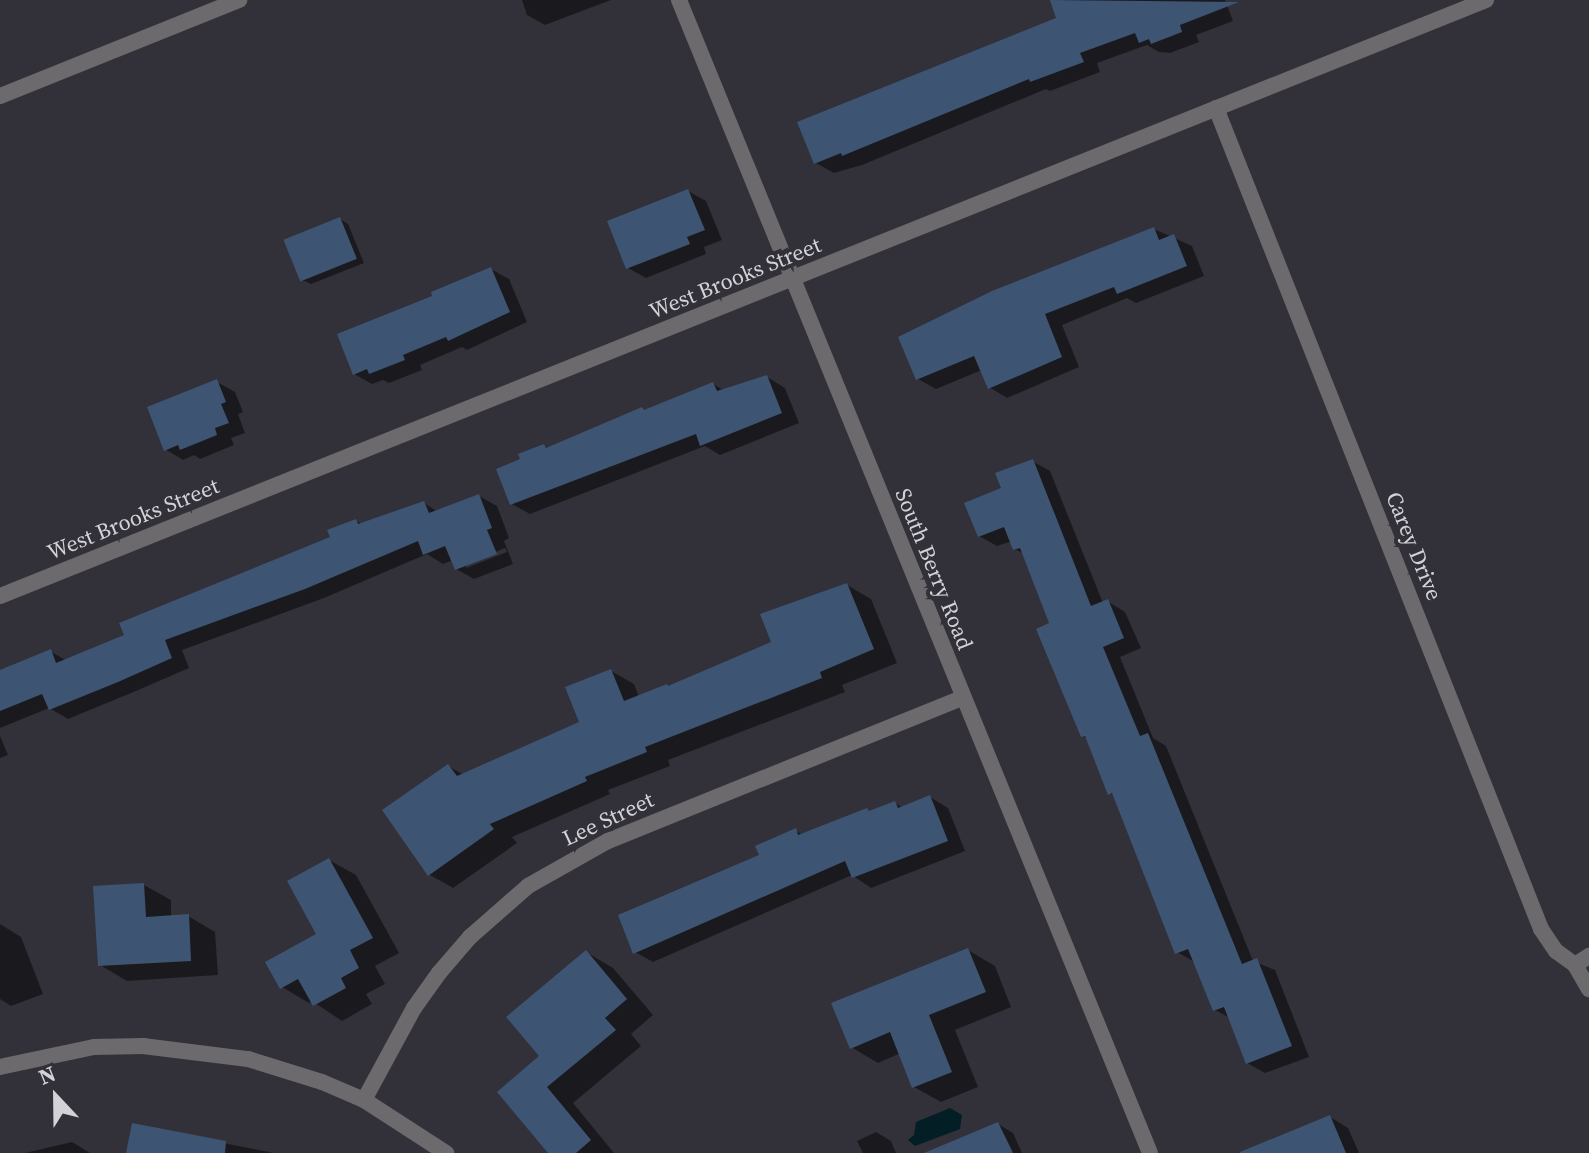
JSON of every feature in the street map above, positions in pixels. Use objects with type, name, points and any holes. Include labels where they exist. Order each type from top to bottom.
[{"type":"street","points":[[0,96],[239,0]]},
{"type":"street","name":"South Berry Road","points":[[679,0],[1150,1153]]},
{"type":"street","name":"West Brooks Street","points":[[0,596],[1486,0]]},
{"type":"street","name":"Carey Drive","points":[[1216,108],[1541,929],[1556,951],[1582,961],[1589,989]]},
{"type":"street","name":"Lee Street","points":[[364,1100],[414,1008],[439,973],[470,937],[528,886],[608,841],[962,698]]},
{"type":"street","points":[[0,1067],[94,1047],[157,1047],[248,1059],[322,1082],[364,1100],[446,1153]]},
{"type":"water","points":[[950,1108],[962,1115],[960,1129],[915,1146],[908,1140],[914,1135],[916,1122]]},
{"type":"building","points":[[1050,0],[1239,2],[1180,25],[1182,32],[1151,44],[1149,39],[1139,43],[1135,33],[1080,53],[1084,62],[1030,82],[1029,79],[842,156],[841,153],[814,164],[797,122],[1056,18]]},
{"type":"building","points":[[688,189],[705,230],[687,237],[690,244],[626,269],[607,221]]},
{"type":"building","points":[[340,217],[357,259],[300,282],[283,240]]},
{"type":"building","points":[[1154,227],[1159,240],[1174,234],[1187,266],[1117,294],[1114,287],[1045,314],[1062,357],[988,389],[974,356],[916,380],[898,337],[992,291]]},
{"type":"building","points":[[491,267],[510,312],[448,341],[446,337],[403,355],[405,360],[369,374],[367,369],[353,375],[337,334],[432,296],[431,292]]},
{"type":"building","points":[[767,375],[782,413],[700,446],[696,434],[510,505],[496,469],[520,459],[518,454],[544,444],[546,448],[642,407],[644,410],[713,382],[717,391]]},
{"type":"building","points":[[217,379],[226,402],[221,404],[229,423],[215,428],[217,435],[180,450],[178,445],[164,451],[147,407]]},
{"type":"building","points":[[1033,459],[1091,606],[1108,599],[1124,638],[1103,647],[1140,736],[1148,733],[1242,964],[1257,958],[1292,1046],[1246,1064],[1224,1007],[1213,1011],[1188,949],[1175,954],[1112,793],[1108,795],[1085,736],[1081,737],[1036,629],[1049,623],[1020,548],[1013,550],[1004,527],[978,537],[964,503],[1001,488],[995,473]]},
{"type":"building","points":[[479,494],[492,528],[487,530],[497,554],[455,570],[445,546],[423,555],[418,541],[305,589],[165,640],[172,658],[118,682],[49,710],[42,694],[0,711],[0,670],[51,649],[56,663],[124,635],[119,623],[330,537],[327,530],[356,519],[358,524],[424,501],[429,513]]},
{"type":"building","points":[[847,583],[874,649],[820,672],[822,678],[645,747],[647,752],[585,777],[587,781],[490,824],[494,829],[428,876],[382,810],[448,764],[457,776],[579,722],[565,687],[611,669],[624,701],[668,686],[771,642],[760,614]]},
{"type":"building","points":[[930,795],[948,841],[852,878],[845,861],[633,954],[618,915],[759,855],[755,846],[796,828],[798,835],[867,808],[869,811],[895,801],[898,808]]},
{"type":"building","points":[[329,858],[373,938],[350,950],[359,968],[341,978],[346,988],[313,1006],[298,979],[280,989],[265,962],[316,934],[287,881]]},
{"type":"building","points":[[144,883],[146,917],[189,914],[191,961],[98,966],[93,886]]},
{"type":"building","points":[[968,948],[986,992],[929,1015],[952,1072],[912,1088],[890,1032],[850,1049],[831,1003]]},
{"type":"building","points":[[586,950],[627,999],[605,1018],[616,1030],[547,1087],[591,1140],[576,1153],[548,1153],[497,1092],[539,1056],[506,1017]]},
{"type":"building","points":[[1330,1115],[1346,1153],[1240,1153],[1240,1152]]},
{"type":"building","points":[[998,1122],[1013,1153],[924,1153]]},
{"type":"building","points":[[132,1123],[226,1141],[225,1153],[126,1153]]}]
